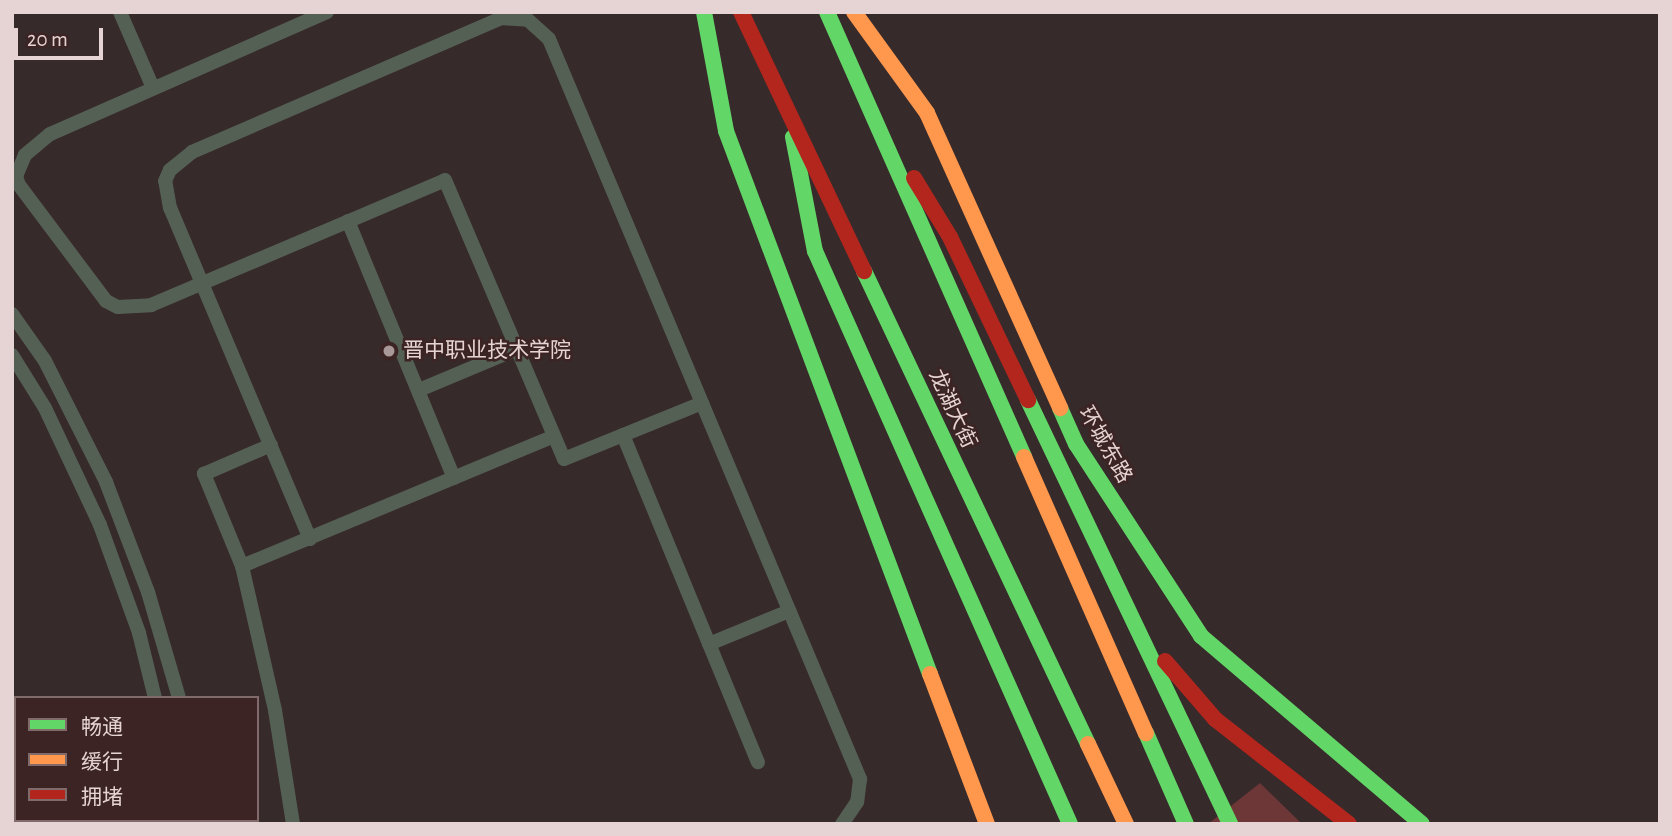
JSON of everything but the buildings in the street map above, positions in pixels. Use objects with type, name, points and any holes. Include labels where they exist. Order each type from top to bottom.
[{"type":"main road","points":[[704,12],[726,131],[986,824]]},
{"type":"main road","name":"龙湖大街","points":[[741,12],[1126,824]]},
{"type":"main road","points":[[827,12],[1186,824]]},
{"type":"main road","name":"环城东路","points":[[855,12],[927,113],[1076,444],[1201,636],[1422,824]]},
{"type":"main road","points":[[866,102],[950,237],[1129,621],[1230,824]]},
{"type":"main road","points":[[789,114],[815,251],[1070,824]]},
{"type":"main road","points":[[1129,621],[1215,719],[1349,824]]},
{"type":"main road","points":[[1050,778],[1051,824]]},
{"type":"lane","points":[[120,12],[153,89]]},
{"type":"lane","points":[[327,12],[50,134],[25,155],[16,176],[106,301],[134,308],[202,283],[445,180],[564,459],[702,403]]},
{"type":"lane","points":[[310,539],[164,194],[165,181],[179,161],[502,18],[515,16],[528,20],[549,39],[860,779],[857,802],[842,824]]},
{"type":"lane","points":[[348,221],[454,478]]},
{"type":"lane","points":[[12,314],[46,361],[106,482],[148,593],[178,696]]},
{"type":"lane","points":[[419,390],[517,349]]},
{"type":"lane","points":[[12,355],[46,408],[100,525],[139,633],[155,696]]},
{"type":"lane","points":[[623,435],[758,762]]},
{"type":"lane","points":[[242,566],[554,436]]},
{"type":"lane","points":[[271,445],[204,474],[242,566],[275,710],[293,824]]},
{"type":"lane","points":[[709,643],[789,611]]},
{"type":"shaded area","points":[[1260,783],[1302,824],[1208,824]]},
{"type":"traffic: fast","points":[[704,12],[726,131],[930,674]]},
{"type":"traffic: fast","points":[[827,12],[1024,457]]},
{"type":"traffic: fast","points":[[793,137],[815,251],[1070,824]]},
{"type":"traffic: fast","points":[[864,271],[1088,744]]},
{"type":"traffic: fast","points":[[1028,400],[1230,824]]},
{"type":"traffic: fast","points":[[1060,408],[1076,444],[1201,636],[1422,824]]},
{"type":"traffic: fast","points":[[1146,733],[1186,824]]},
{"type":"traffic: slow","points":[[854,12],[927,113],[1060,408]]},
{"type":"traffic: slow","points":[[1024,457],[1146,733]]},
{"type":"traffic: slow","points":[[930,674],[987,824]]},
{"type":"traffic: slow","points":[[1088,744],[1126,824]]},
{"type":"traffic: jam","points":[[741,12],[864,271]]},
{"type":"traffic: jam","points":[[914,178],[950,237],[1028,400]]},
{"type":"traffic: jam","points":[[1165,661],[1215,719],[1349,824]]},
{"type":"place","name":"晋中职业技术学院","points":[[389,351]]}]
